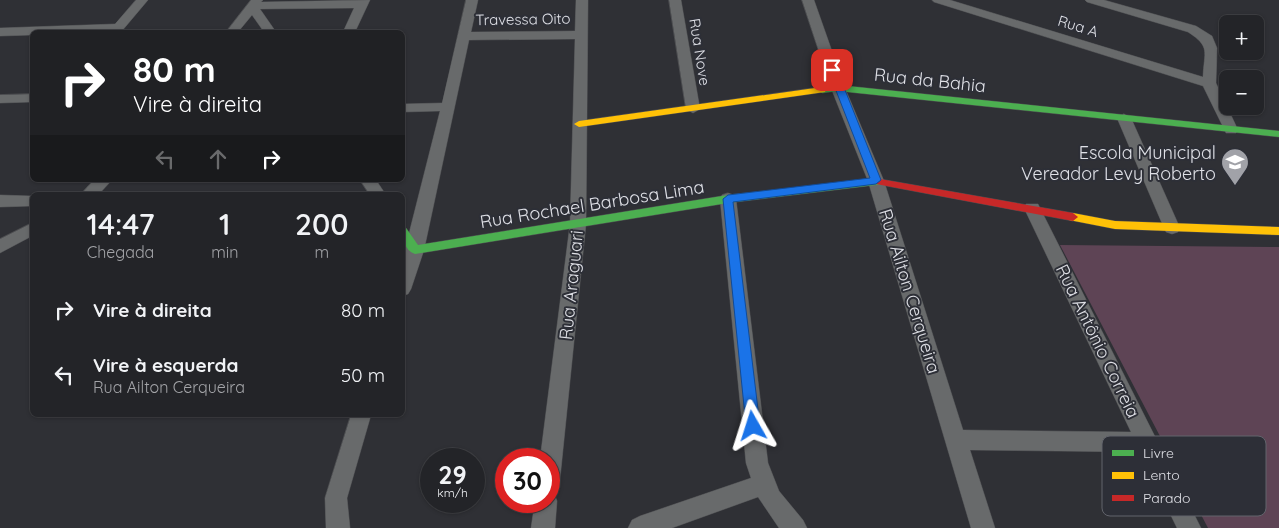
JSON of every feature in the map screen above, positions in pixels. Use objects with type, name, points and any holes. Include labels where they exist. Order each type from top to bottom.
[{"type":"street","points":[[117,30],[142,0]]},
{"type":"street","points":[[405,280],[415,250],[446,107],[472,0]]},
{"type":"street","name":"Rua Araguari","points":[[553,448],[578,224],[582,0]]},
{"type":"street","name":"Rua Nove","points":[[675,0],[693,109]]},
{"type":"street","name":"Rua Ailton Cerqueira","points":[[808,0],[838,88],[876,180],[983,528]]},
{"type":"street","name":"Rua A","points":[[938,0],[1208,83]]},
{"type":"street","points":[[1092,0],[1192,29],[1208,39],[1211,48],[1208,83],[1231,130]]},
{"type":"street","points":[[254,3],[363,2],[350,30]]},
{"type":"street","points":[[234,30],[254,3]]},
{"type":"street","points":[[254,3],[269,30]]},
{"type":"street","points":[[0,32],[30,31]]},
{"type":"street","name":"Travessa Oito","points":[[464,36],[581,34]]},
{"type":"street","name":"Rua da Bahia","points":[[579,124],[838,88],[1279,134]]},
{"type":"street","points":[[0,99],[30,98]]},
{"type":"street","points":[[405,108],[446,107]]},
{"type":"street","points":[[1124,118],[1172,228]]},
{"type":"street","name":"Rua Rochael Barbosa Lima","points":[[415,250],[728,199],[876,180],[1115,225],[1279,231]]},
{"type":"street","points":[[91,192],[102,182]]},
{"type":"street","points":[[728,199],[757,463],[762,485],[771,502],[795,528]]},
{"type":"street","points":[[0,201],[30,201]]},
{"type":"street","name":"Rua Antônio Correia","points":[[1032,208],[1145,436]]},
{"type":"street","points":[[0,247],[30,230]]},
{"type":"street","points":[[405,235],[415,250]]},
{"type":"street","points":[[338,528],[336,498],[360,417]]},
{"type":"street","points":[[956,440],[1102,442]]},
{"type":"street","points":[[640,528],[762,485]]},
{"type":"street","points":[[543,528],[545,513]]},
{"type":"street","name":"Rua Antônio Correia","points":[[1183,516],[1189,528]]},
{"type":"shaded area","points":[[1060,245],[1279,247],[1279,528],[1208,528],[1202,516],[1266,516],[1266,436],[1160,436]]},
{"type":"traffic: fast","points":[[822,90],[838,88],[1279,134]]},
{"type":"traffic: fast","points":[[405,235],[415,250],[728,199],[880,182]]},
{"type":"traffic: slow","points":[[579,124],[822,90]]},
{"type":"traffic: slow","points":[[1073,217],[1115,225],[1279,231]]},
{"type":"traffic: jam","points":[[880,182],[1073,217]]},
{"type":"place","name":"Escola Municipal Vereador Levy Roberto","points":[[1235,186]]},
{"type":"route","points":[[753,426],[728,199],[876,180],[832,70]]}]
